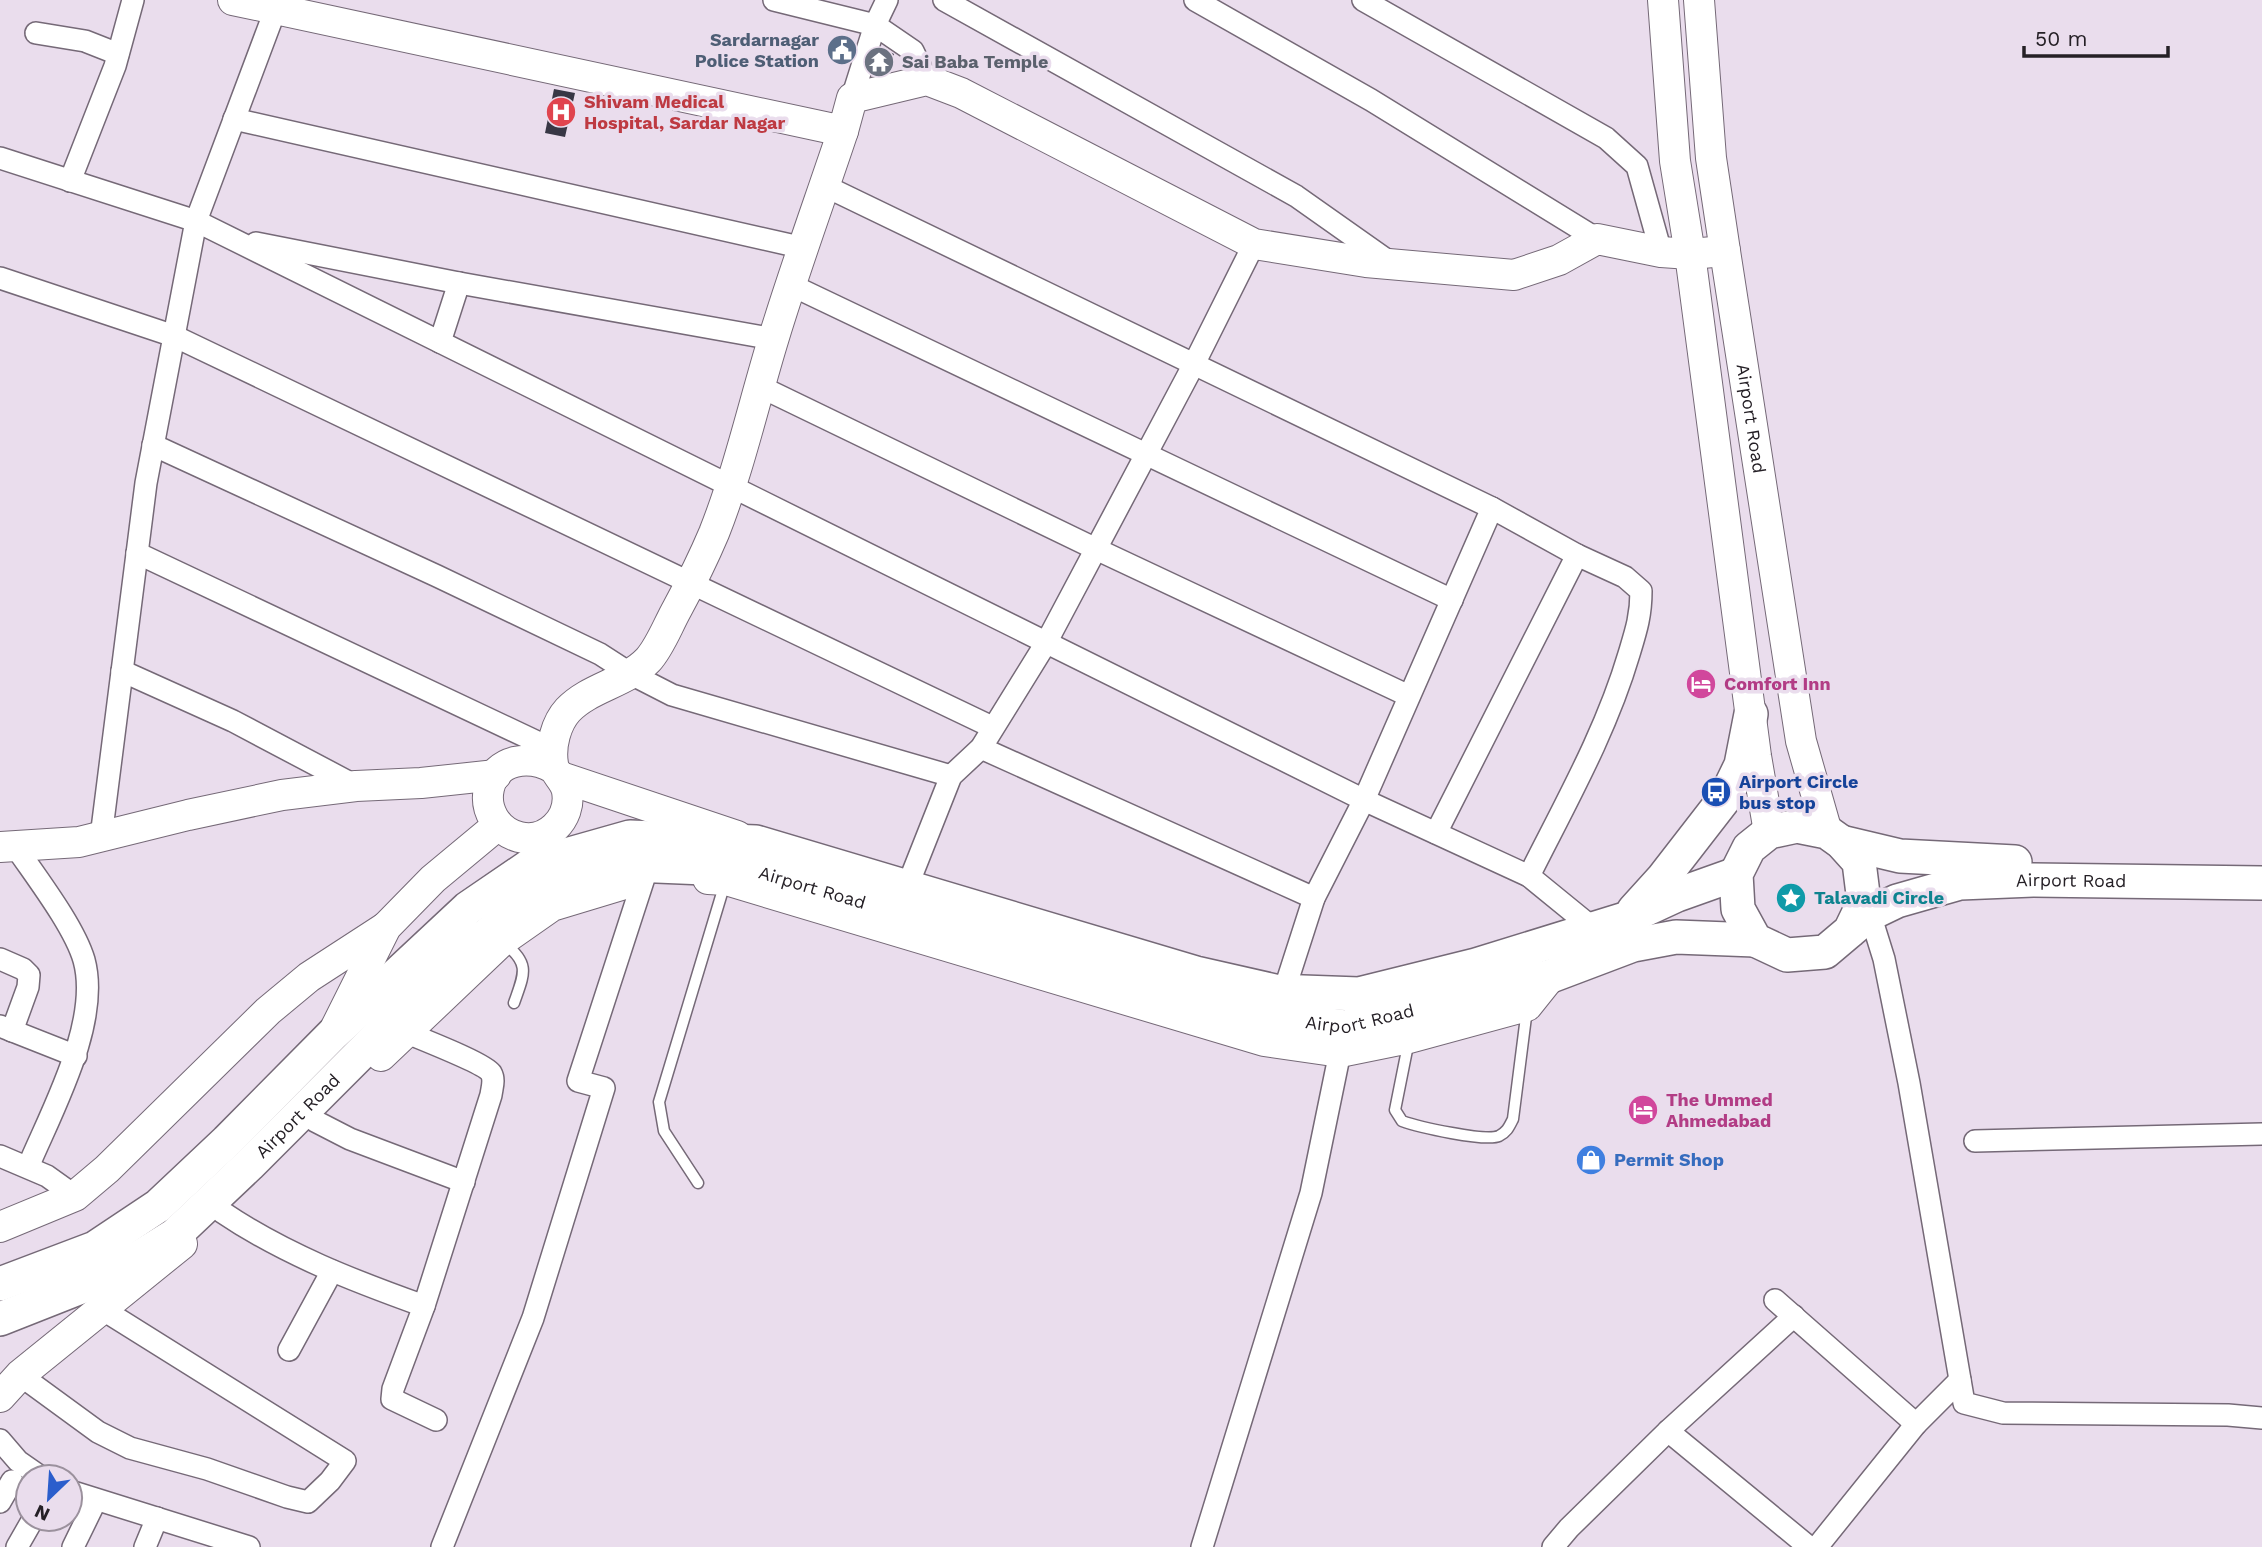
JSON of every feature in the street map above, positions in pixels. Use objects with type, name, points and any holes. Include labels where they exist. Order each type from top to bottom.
[{"type":"main road","points":[[1609,924],[1663,878],[1725,798],[1741,765],[1751,713]]},
{"type":"main road","points":[[1797,826],[1834,837],[1859,862],[1864,902],[1860,923],[1825,952],[1787,955],[1755,940],[1738,909],[1736,874],[1749,848],[1769,832],[1797,826]]},
{"type":"main road","name":"Airport Road","points":[[0,1284],[95,1248],[158,1206],[227,1142],[333,1034],[468,908],[531,865],[555,844],[630,837],[756,842],[1196,972],[1275,991],[1359,994],[1476,965],[1609,924],[1736,874]]},
{"type":"main road","name":"Airport Road","points":[[1834,837],[1900,856],[2033,863],[2262,865]]},
{"type":"main road","name":"Airport Road","points":[[0,1319],[109,1276],[222,1202],[452,962],[544,890],[633,865],[752,870],[1189,999],[1272,1018],[1345,1027],[1551,976],[1633,945],[1676,937],[1755,940]]},
{"type":"main road","name":"Airport Road","points":[[1860,923],[1897,901],[1960,883],[2033,880],[2262,883]]},
{"type":"main road","points":[[222,1202],[222,1167],[289,1102],[309,1058]]},
{"type":"street","points":[[70,181],[118,54],[133,0]]},
{"type":"street","points":[[233,0],[277,5],[843,131]]},
{"type":"street","points":[[774,0],[876,24],[913,51],[927,80]]},
{"type":"street","points":[[756,842],[555,765],[542,761],[516,760],[496,775],[490,786],[488,799],[491,813],[498,825],[509,834],[555,844],[558,825],[568,802],[566,789],[555,765],[555,733],[567,711],[582,699],[631,674],[650,659],[691,582],[731,485],[791,285],[876,24],[887,0]]},
{"type":"street","points":[[944,0],[1296,196],[1393,265]]},
{"type":"street","points":[[1195,0],[1371,100],[1597,239],[1676,253],[1725,251]]},
{"type":"street","points":[[1363,0],[1606,138],[1637,166],[1676,253]]},
{"type":"street","points":[[1663,0],[1675,161],[1676,253],[1769,832]]},
{"type":"street","name":"Airport Road","points":[[1699,0],[1711,158],[1801,741],[1834,837]]},
{"type":"street","points":[[101,837],[153,446],[196,221],[277,5]]},
{"type":"street","points":[[36,33],[85,41],[118,54]]},
{"type":"street","points":[[852,98],[927,80],[961,93],[1254,244],[1366,262],[1514,275],[1559,260],[1597,239]]},
{"type":"street","points":[[234,119],[804,248]]},
{"type":"street","points":[[0,158],[196,221],[1364,800],[1529,876],[1609,924]]},
{"type":"street","points":[[825,186],[1492,508],[1577,555],[1625,577],[1641,591],[1641,614],[1621,681],[1596,740],[1529,876]]},
{"type":"street","points":[[227,237],[459,283],[774,339]]},
{"type":"street","points":[[907,887],[951,776],[981,748],[1046,643],[1194,364],[1254,244]]},
{"type":"street","points":[[0,278],[174,336],[992,727]]},
{"type":"street","points":[[440,342],[459,283]]},
{"type":"street","points":[[791,285],[1452,600]]},
{"type":"street","points":[[761,387],[1409,696]]},
{"type":"street","points":[[153,446],[600,654],[672,695],[951,776]]},
{"type":"street","points":[[1284,991],[1314,898],[1364,800],[1492,508]]},
{"type":"street","points":[[137,553],[555,765]]},
{"type":"street","points":[[1436,833],[1577,555]]},
{"type":"street","points":[[122,671],[233,721],[356,786]]},
{"type":"street","points":[[981,748],[1314,898]]},
{"type":"street","points":[[8,846],[79,842],[188,815],[282,796],[356,786],[421,783],[496,775]]},
{"type":"street","points":[[0,1227],[75,1196],[107,1169],[268,1011],[309,977],[386,927],[433,879],[498,825]]},
{"type":"street","points":[[8,846],[72,932],[84,958],[89,989],[76,1056],[27,1167]]},
{"type":"street","points":[[442,1547],[533,1318],[594,1124],[604,1088],[578,1082],[645,878]]},
{"type":"street","points":[[102,1309],[345,1461],[309,1502],[207,1469],[130,1448],[7,1384],[102,1309],[315,1121],[502,942],[552,906],[645,878],[726,880],[1264,1041],[1340,1052],[1409,1038],[1527,1006],[1551,976]]},
{"type":"street","points":[[1860,923],[1884,959],[1909,1083],[1964,1403],[2003,1413],[2228,1415],[2262,1418]]},
{"type":"street","points":[[333,1034],[386,927]]},
{"type":"street","points":[[0,959],[23,969],[29,975],[28,987],[6,1029],[76,1056]]},
{"type":"street","points":[[405,1032],[477,1063],[489,1070],[494,1079],[424,1306],[398,1375],[393,1399],[436,1420]]},
{"type":"street","points":[[1202,1547],[1311,1192],[1340,1052]]},
{"type":"street","points":[[315,1121],[350,1139],[464,1182]]},
{"type":"street","points":[[1975,1141],[2262,1133]]},
{"type":"street","points":[[0,1156],[47,1176],[75,1196]]},
{"type":"street","points":[[222,1202],[268,1242],[332,1271],[424,1306]]},
{"type":"street","points":[[289,1350],[332,1271]]},
{"type":"street","points":[[1775,1300],[1916,1424]]},
{"type":"street","points":[[1559,1545],[1668,1431],[1794,1316]]},
{"type":"street","points":[[1817,1547],[1916,1424],[1960,1380]]},
{"type":"street","points":[[1668,1431],[1809,1547]]},
{"type":"street","points":[[0,1440],[21,1463]]},
{"type":"street","points":[[0,1502],[12,1481]]},
{"type":"street","points":[[84,1496],[157,1518],[187,1538],[249,1547]]},
{"type":"street","points":[[73,1547],[96,1500]]},
{"type":"street","points":[[145,1547],[157,1518]]},
{"type":"lane","points":[[698,1183],[664,1131],[659,1102],[726,880]]},
{"type":"lane","points":[[502,942],[521,958],[522,963],[522,979],[514,1003]]},
{"type":"lane","points":[[1409,1038],[1395,1110],[1402,1121],[1438,1130],[1496,1137],[1508,1130],[1513,1119],[1527,1006]]},
{"type":"building","points":[[882,48],[894,54],[885,72],[873,75]]},
{"type":"building","points":[[554,89],[575,93],[565,137],[545,133]]},
{"type":"place","name":"Sardarnagar Police Station","points":[[842,50]]},
{"type":"place","name":"Sai Baba Temple","points":[[879,62]]},
{"type":"place","name":"Shivam Medical Hospital, Sardar Nagar","points":[[561,112]]},
{"type":"place","name":"Comfort Inn","points":[[1701,684]]},
{"type":"place","name":"Airport Circle bus stop","points":[[1716,792]]},
{"type":"place","name":"Talavadi Circle","points":[[1791,898]]},
{"type":"place","name":"The Ummed Ahmedabad","points":[[1643,1110]]},
{"type":"place","name":"Permit Shop","points":[[1591,1160]]}]
